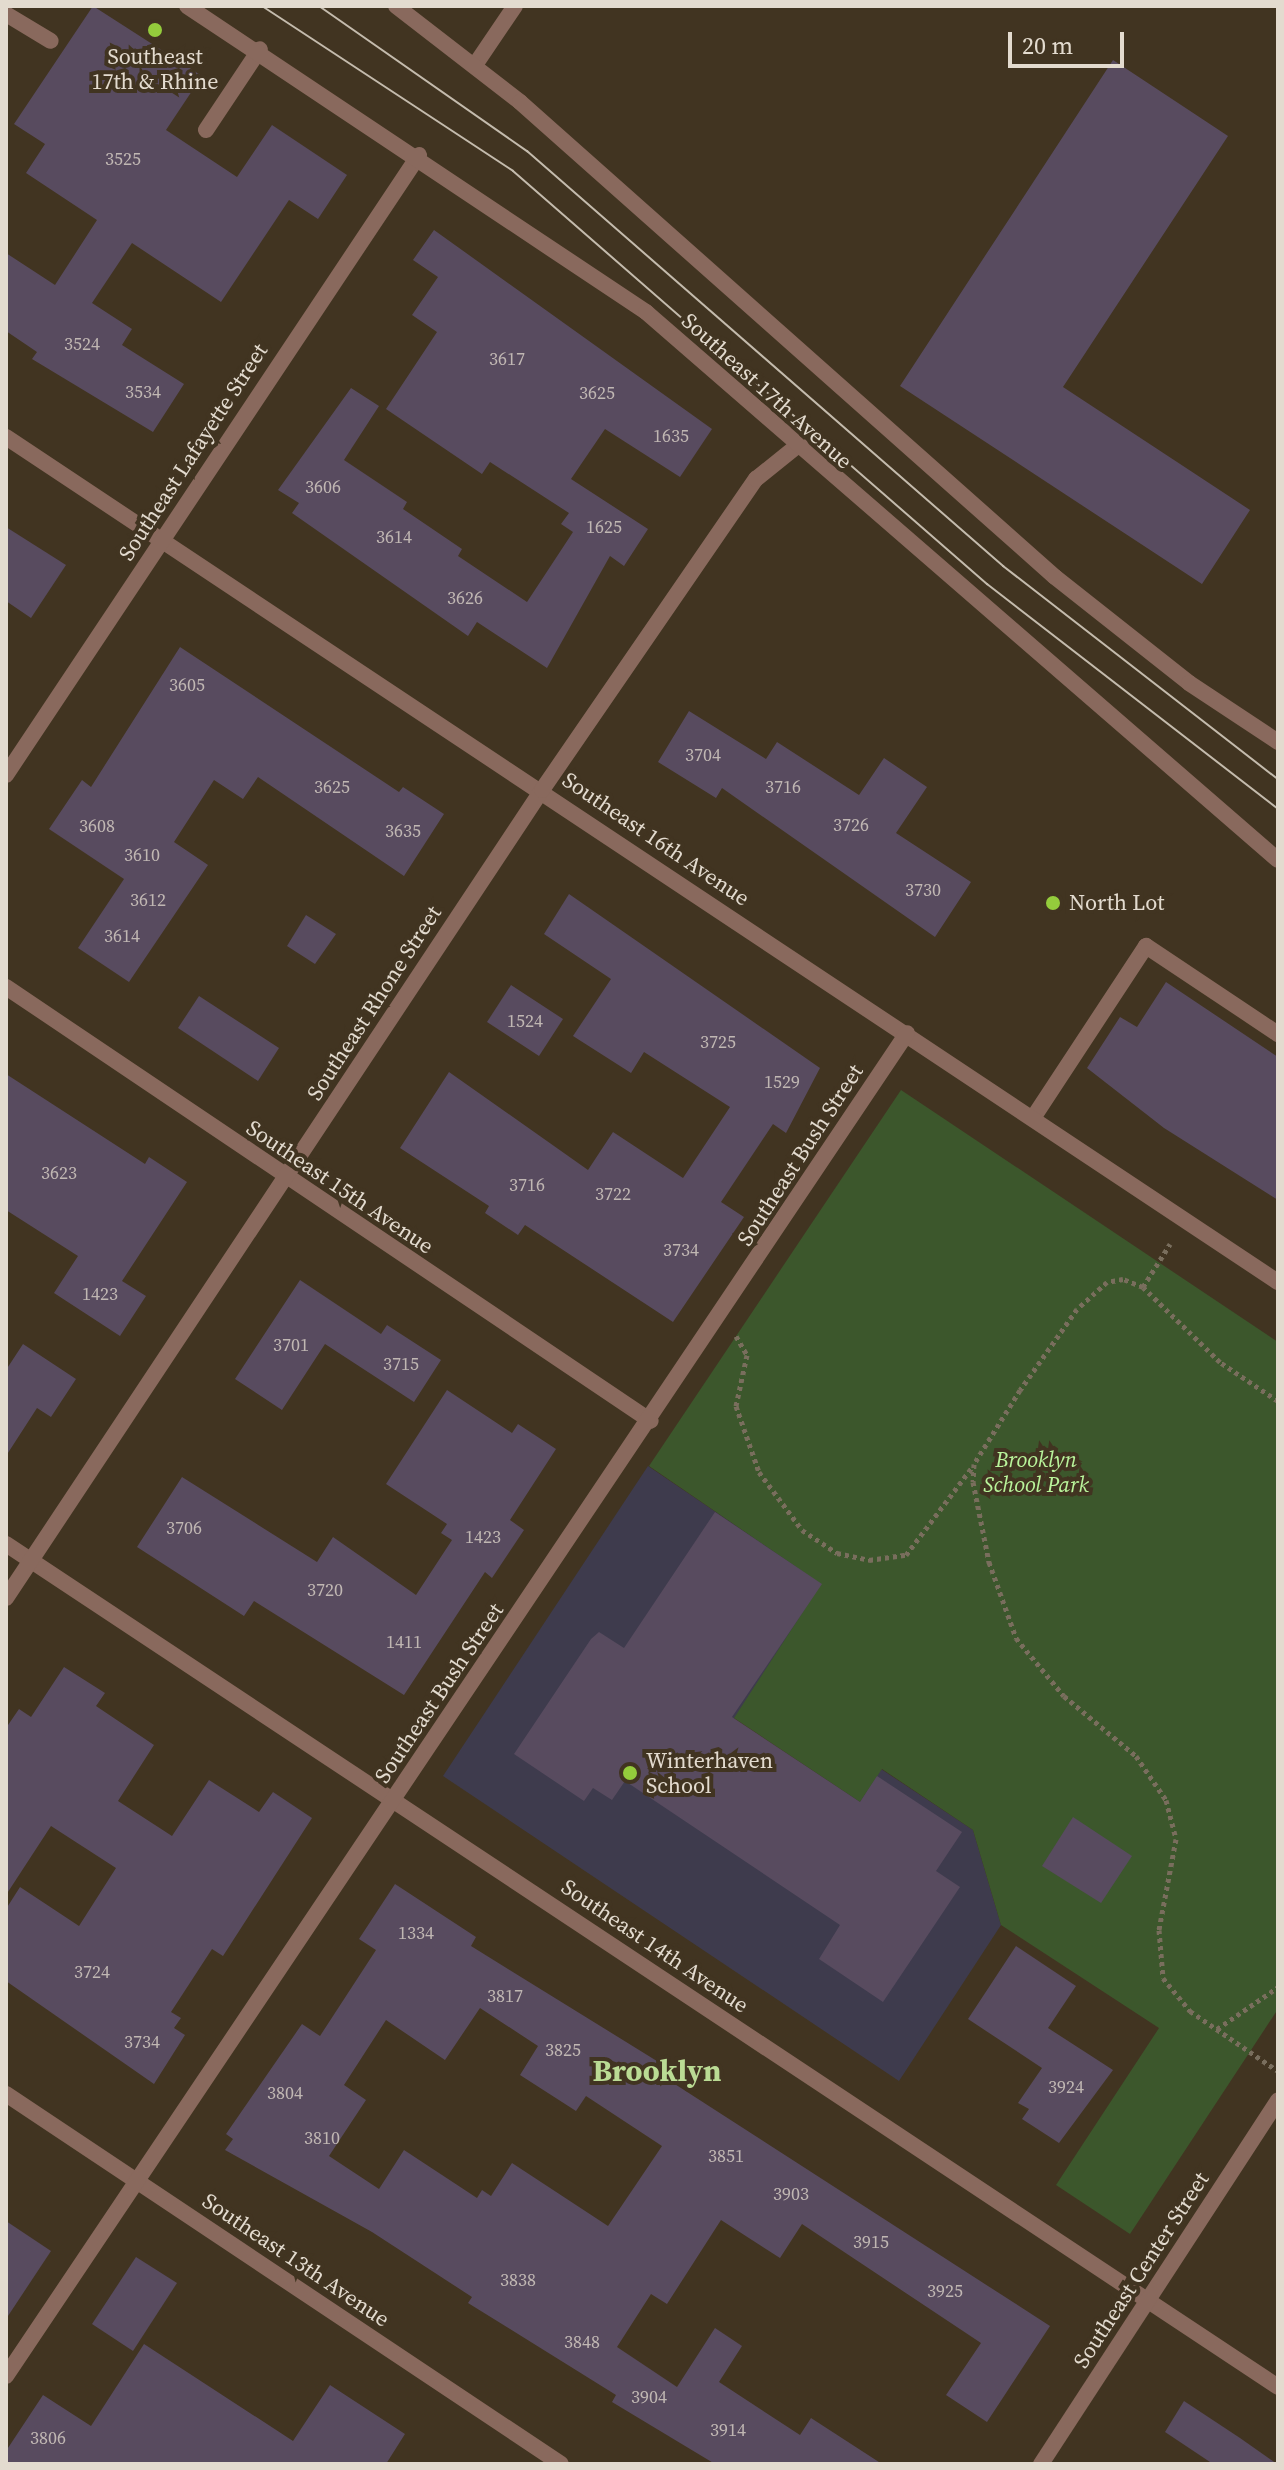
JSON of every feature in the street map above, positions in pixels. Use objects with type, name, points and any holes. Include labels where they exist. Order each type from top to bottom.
[{"type":"street","name":"Southeast 17th Avenue","points":[[187,6],[260,49],[646,312],[796,447],[1278,860]]},
{"type":"street","points":[[396,6],[475,65],[991,523],[1189,683],[1278,742]]},
{"type":"street","points":[[475,65],[515,6]]},
{"type":"street","points":[[6,14],[51,41]]},
{"type":"street","points":[[206,130],[260,49]]},
{"type":"street","name":"Southeast Lafayette Street","points":[[6,775],[419,155]]},
{"type":"street","name":"Southeast 16th Avenue","points":[[6,437],[542,790],[1278,1282]]},
{"type":"street","name":"Southeast Rhone Street","points":[[6,1598],[542,790],[756,479],[796,447]]},
{"type":"street","points":[[1033,1118],[1146,946],[1278,1034]]},
{"type":"street","name":"Southeast 15th Avenue","points":[[6,987],[651,1421]]},
{"type":"street","name":"Southeast Bush Street","points":[[6,2376],[651,1421],[907,1033]]},
{"type":"street","name":"Southeast 14th Avenue","points":[[6,1544],[1278,2387]]},
{"type":"street","name":"Southeast 13th Avenue","points":[[6,2094],[561,2464]]},
{"type":"street","name":"Southeast Center Street","points":[[1041,2464],[1278,2101]]},
{"type":"path","points":[[1143,1287],[1185,1220]]},
{"type":"path","points":[[718,1319],[747,1355],[736,1406],[759,1472],[802,1530],[837,1553],[869,1560],[906,1555],[974,1464],[1077,1309],[1107,1282],[1123,1279],[1143,1287],[1220,1362],[1278,1401]]},
{"type":"path","points":[[974,1464],[989,1562],[1016,1638],[1064,1696],[1136,1756],[1166,1800],[1176,1839],[1159,1966],[1173,1994],[1278,2071]]},
{"type":"path","points":[[1217,2029],[1278,1987]]},
{"type":"shaded area","name":"Winterhaven School","points":[[648,1466],[822,1584],[734,1719],[860,1802],[881,1769],[973,1830],[1001,1925],[899,2081],[443,1776]]},
{"type":"green space","name":"Brooklyn School Park","points":[[901,1090],[1278,1342],[1278,2009],[1130,2234],[1056,2185],[1159,2028],[1001,1925],[973,1830],[882,1769],[860,1802],[734,1718],[821,1584],[649,1466]]},
{"type":"building","points":[[93,6],[202,76],[166,130],[237,177],[272,125],[347,175],[318,219],[289,200],[221,302],[132,243],[92,303],[132,329],[122,345],[184,384],[153,432],[32,359],[37,352],[6,331],[6,253],[55,285],[97,220],[26,173],[45,144],[14,124]]},
{"type":"building","points":[[1113,60],[1228,136],[1063,387],[1250,510],[1202,584],[900,386]]},
{"type":"building","points":[[434,230],[712,429],[680,477],[605,429],[571,479],[648,529],[624,566],[610,556],[547,668],[477,622],[468,636],[292,513],[299,503],[278,490],[351,388],[379,406],[344,460],[407,502],[403,509],[462,549],[458,556],[527,602],[573,532],[561,524],[569,513],[490,462],[482,474],[386,409],[437,332],[412,315],[438,277],[413,260]]},
{"type":"building","points":[[6,527],[66,565],[31,618],[6,601]]},
{"type":"building","points":[[180,647],[399,792],[403,787],[444,814],[404,876],[258,777],[243,799],[214,780],[174,842],[208,865],[129,982],[78,948],[124,879],[49,829],[82,780],[91,787]]},
{"type":"building","points":[[689,711],[766,759],[777,742],[859,795],[884,758],[927,787],[896,833],[971,882],[935,937],[722,788],[716,798],[658,762]]},
{"type":"building","points":[[569,894],[820,1068],[786,1133],[773,1124],[721,1202],[744,1217],[673,1322],[525,1225],[518,1235],[485,1213],[489,1206],[400,1148],[449,1072],[588,1170],[613,1132],[683,1178],[730,1107],[644,1052],[631,1073],[573,1036],[611,979],[544,934]]},
{"type":"building","points":[[306,915],[336,934],[315,964],[287,946]]},
{"type":"building","points":[[1166,982],[1278,1057],[1278,1200],[1164,1128],[1087,1068],[1120,1017],[1137,1027]]},
{"type":"building","points":[[511,985],[563,1019],[539,1056],[487,1022]]},
{"type":"building","points":[[199,996],[279,1048],[258,1081],[178,1028]]},
{"type":"building","points":[[6,1074],[145,1164],[149,1157],[187,1182],[122,1281],[146,1296],[120,1336],[54,1293],[78,1256],[6,1210]]},
{"type":"building","points":[[300,1280],[381,1334],[387,1325],[441,1360],[414,1402],[325,1344],[282,1410],[235,1379]]},
{"type":"building","points":[[23,1344],[76,1379],[51,1417],[37,1408],[6,1456],[6,1370]]},
{"type":"building","points":[[447,1390],[512,1433],[518,1424],[556,1449],[510,1520],[524,1530],[492,1578],[485,1572],[404,1695],[254,1601],[244,1616],[137,1547],[182,1477],[317,1562],[333,1537],[416,1595],[452,1540],[441,1533],[447,1524],[386,1484]]},
{"type":"building","points":[[715,1512],[822,1584],[732,1717],[860,1802],[877,1776],[962,1832],[936,1871],[960,1887],[883,2002],[819,1959],[840,1925],[625,1781],[612,1800],[593,1788],[584,1801],[514,1754],[591,1639],[599,1632],[624,1648]]},
{"type":"building","points":[[64,1667],[105,1693],[96,1706],[154,1745],[118,1801],[172,1836],[209,1780],[259,1812],[273,1792],[312,1818],[223,1956],[212,1949],[171,2012],[181,2018],[174,2028],[185,2035],[154,2084],[6,1981],[6,1909],[20,1887],[79,1926],[116,1868],[51,1826],[6,1895],[6,1728],[19,1709],[31,1717]]},
{"type":"building","points":[[1073,1817],[1132,1856],[1101,1903],[1042,1866]]},
{"type":"building","points":[[395,1884],[476,1937],[471,1946],[673,2071],[667,2079],[1050,2326],[987,2422],[946,2395],[981,2343],[802,2224],[780,2258],[721,2220],[667,2304],[651,2294],[617,2347],[677,2387],[715,2328],[742,2346],[719,2382],[800,2435],[811,2418],[882,2464],[715,2464],[612,2402],[616,2395],[468,2303],[472,2297],[372,2232],[225,2150],[233,2139],[226,2134],[302,2024],[320,2036],[376,1950],[359,1939]],"holes":[[[480,2008],[538,2046],[520,2075],[576,2111],[586,2096],[662,2146],[608,2226],[512,2163],[491,2196],[482,2190],[477,2198],[404,2150],[379,2189],[329,2156],[366,2100],[344,2085],[386,2020],[445,2060]]]},
{"type":"building","points":[[1016,1946],[1076,1986],[1048,2028],[1113,2070],[1059,2143],[1022,2119],[1029,2109],[1018,2103],[1042,2068],[968,2019]]},
{"type":"building","points":[[6,2221],[51,2251],[6,2319]]},
{"type":"building","points":[[136,2257],[177,2283],[133,2351],[92,2324]]},
{"type":"building","points":[[144,2344],[293,2441],[330,2385],[405,2434],[386,2464],[6,2464],[6,2451],[43,2395],[91,2426]]},
{"type":"building","points":[[1184,2401],[1277,2464],[1213,2464],[1165,2432]]},
{"type":"tram line","points":[[262,6],[513,171],[987,584],[1278,809]]},
{"type":"tram line","points":[[319,6],[527,151],[1003,566],[1278,779]]},
{"type":"place","name":"Southeast 17th & Rhine","points":[[155,30]]},
{"type":"place","name":"North Lot","points":[[1053,903]]},
{"type":"place","name":"Winterhaven School","points":[[630,1773]]},
{"type":"district","name":"Brooklyn","points":[[657,2071]]}]
